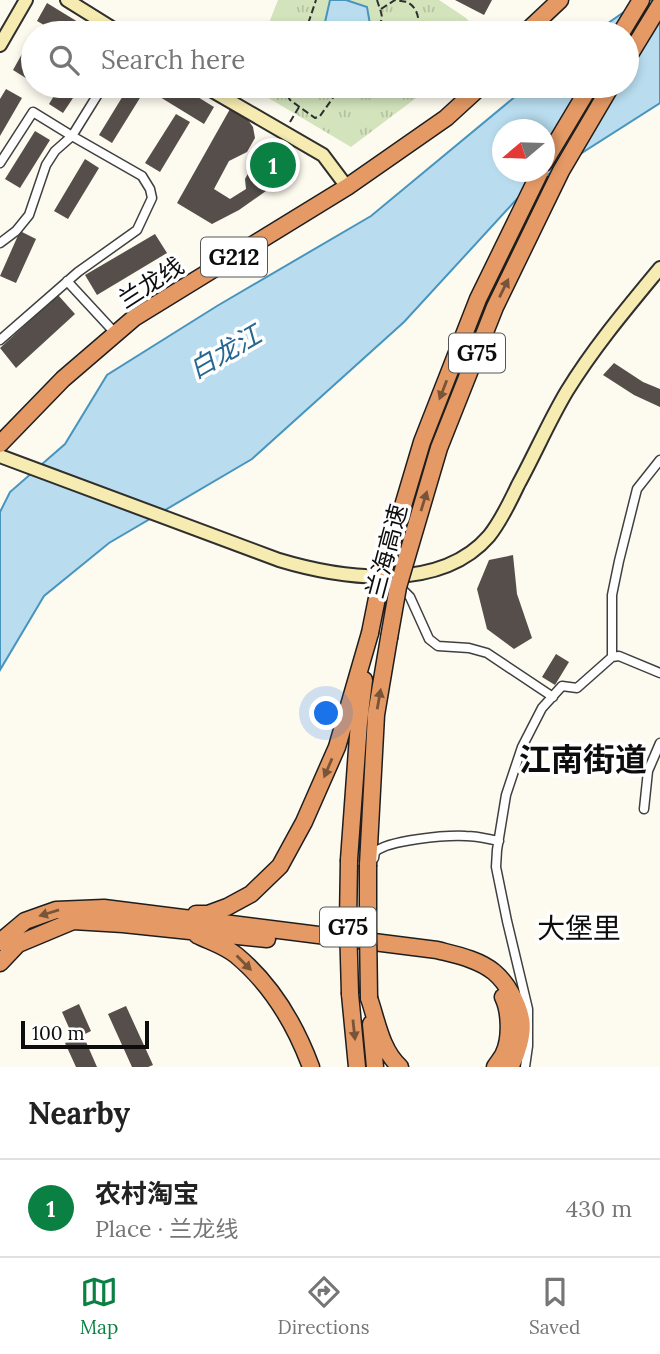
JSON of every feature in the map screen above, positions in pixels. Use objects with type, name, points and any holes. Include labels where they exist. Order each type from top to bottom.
[{"type":"highway","points":[[538,21],[560,0]]},
{"type":"highway","points":[[551,21],[573,0]]},
{"type":"highway","points":[[628,21],[641,0]]},
{"type":"highway","points":[[639,39],[660,5]]},
{"type":"highway","name":"兰龙线","points":[[344,182],[455,98]]},
{"type":"highway","name":"兰龙线","points":[[0,430],[58,371],[112,331],[446,118],[468,98]]},
{"type":"highway","points":[[555,145],[583,98]]},
{"type":"highway","name":"兰海高速","points":[[375,1067],[369,998],[368,928],[376,715],[398,587],[439,448],[495,307],[561,171],[604,98]]},
{"type":"highway","name":"兰海高速","points":[[357,1067],[350,994],[349,860],[359,722],[370,633],[380,583],[422,442],[478,299],[535,182]]},
{"type":"highway","name":"兰龙线","points":[[0,444],[112,331]]},
{"type":"highway","points":[[167,916],[208,914],[227,907],[251,894],[280,866],[304,822],[337,747],[370,633]]},
{"type":"highway","points":[[0,942],[25,921],[56,910],[104,908],[437,950],[468,958],[494,972],[512,994],[522,1021],[517,1055],[510,1067]]},
{"type":"highway","points":[[0,963],[18,944],[73,921],[123,923],[428,956],[470,967],[491,981],[505,1000],[509,1023],[505,1051],[495,1067]]},
{"type":"highway","points":[[185,930],[234,953],[260,979],[287,1015],[311,1067]]},
{"type":"highway","points":[[369,998],[384,1043],[400,1067]]},
{"type":"street","points":[[0,45],[26,0]]},
{"type":"street","points":[[67,0],[101,21]]},
{"type":"street","points":[[0,243],[16,231],[29,215],[47,165],[55,151],[72,136],[96,98]]},
{"type":"street","points":[[225,98],[323,155],[344,182]]},
{"type":"street","points":[[0,163],[33,112],[142,176],[152,198],[137,230],[67,281],[0,340]]},
{"type":"street","points":[[6,458],[279,560],[310,569],[348,575],[392,577],[422,573],[450,564],[472,551],[488,536],[503,515],[574,381],[596,348],[660,268]]},
{"type":"street","points":[[67,281],[112,331]]},
{"type":"street","points":[[612,657],[612,595],[619,561],[637,489],[660,460]]},
{"type":"street","points":[[392,577],[410,597],[429,639],[438,646],[469,648],[487,653],[552,697]]},
{"type":"street","points":[[525,1067],[528,1009],[506,921],[496,867],[506,796],[522,747],[542,708],[562,686],[577,688],[612,657],[619,656],[660,673]]},
{"type":"street","points":[[644,809],[648,771],[660,743]]},
{"type":"street","points":[[371,885],[375,852],[381,846],[468,836],[499,841]]},
{"type":"path","points":[[309,21],[316,0]]},
{"type":"path","points":[[377,0],[383,13],[382,21]]},
{"type":"path","points":[[381,9],[395,0],[408,2],[416,9],[419,21]]},
{"type":"path","points":[[289,98],[315,118],[320,116],[333,98]]},
{"type":"path","points":[[285,132],[299,107]]},
{"type":"green space","points":[[278,0],[439,0],[469,21],[270,21]]},
{"type":"green space","points":[[268,98],[416,98],[351,147]]},
{"type":"water","points":[[330,0],[346,0],[367,7],[369,21],[325,21]]},
{"type":"water","name":"白龙江","points":[[641,0],[660,0],[660,103],[555,170],[555,119],[492,119],[492,182],[536,182],[527,188],[404,322],[252,459],[109,543],[44,596],[0,670],[0,512],[10,492],[65,444],[107,375],[217,306],[371,216],[514,98],[639,98],[639,21],[611,21]]},
{"type":"building","points":[[455,0],[492,0],[484,15]]},
{"type":"building","points":[[47,3],[76,21],[37,21]]},
{"type":"building","points":[[21,56],[21,75],[13,70]]},
{"type":"building","points":[[6,89],[22,98],[0,136],[0,99]]},
{"type":"building","points":[[53,98],[73,98],[63,113],[49,104]]},
{"type":"building","points":[[122,98],[140,98],[112,143],[99,135]]},
{"type":"building","points":[[162,98],[199,98],[214,107],[204,124]]},
{"type":"building","points":[[230,109],[248,120],[253,127],[255,138],[247,152],[229,161],[214,189],[230,199],[246,189],[245,179],[259,161],[271,158],[284,159],[297,169],[239,210],[212,224],[177,203]]},
{"type":"building","points":[[176,114],[190,122],[160,172],[145,163]]},
{"type":"building","points":[[35,131],[50,140],[20,188],[5,179]]},
{"type":"building","points":[[85,159],[99,168],[68,219],[54,211]]},
{"type":"building","points":[[20,231],[36,239],[16,283],[0,276]]},
{"type":"building","points":[[155,234],[167,253],[97,295],[85,275]]},
{"type":"building","points":[[58,295],[75,314],[16,368],[0,348]]},
{"type":"building","points":[[614,363],[643,382],[660,389],[660,407],[634,395],[603,375]]},
{"type":"building","points":[[513,555],[517,594],[532,638],[514,649],[487,629],[477,589],[489,560]]},
{"type":"building","points":[[556,654],[569,662],[555,685],[542,677]]},
{"type":"building","points":[[79,1004],[91,1031],[83,1035],[97,1067],[76,1067],[65,1043],[74,1039],[62,1012]]},
{"type":"building","points":[[126,1006],[153,1065],[132,1067],[108,1014]]},
{"type":"place","name":"农村淘宝","points":[[273,165]]},
{"type":"district","name":"江南街道","points":[[583,760]]},
{"type":"district","name":"大堡里","points":[[579,928]]}]
